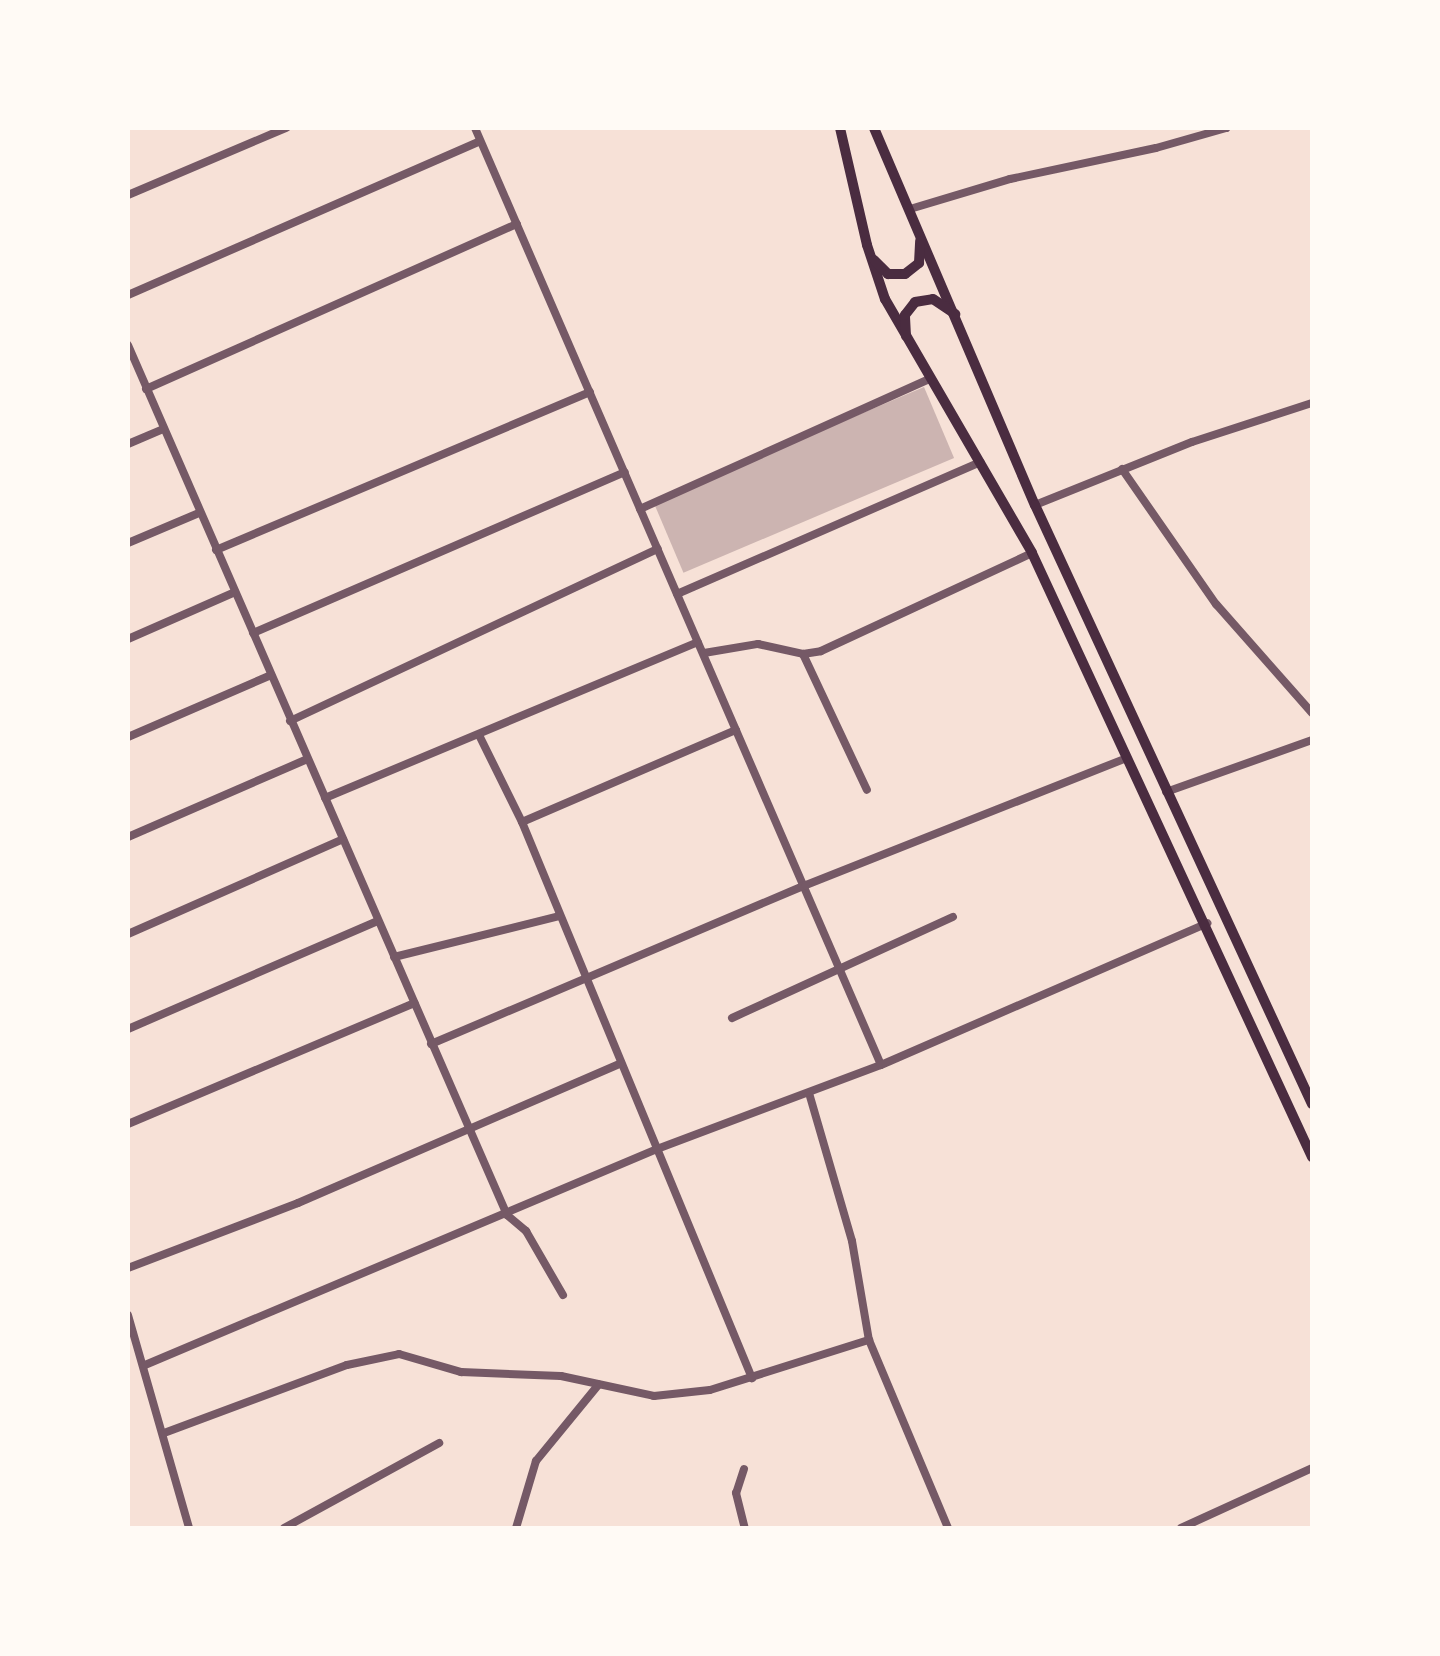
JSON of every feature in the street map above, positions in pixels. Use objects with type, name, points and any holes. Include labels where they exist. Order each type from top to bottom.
[{"type":"main road","points":[[840,128],[867,246],[884,299],[982,461],[1032,553],[1312,1157]]},
{"type":"main road","points":[[874,128],[1036,505],[1312,1104]]},
{"type":"main road","points":[[867,246],[888,274],[905,274],[919,263],[918,228]]},
{"type":"main road","points":[[906,341],[905,315],[915,302],[933,298],[956,314]]},
{"type":"street","points":[[128,195],[286,128]]},
{"type":"street","points":[[475,128],[881,1065]]},
{"type":"street","points":[[910,208],[1010,179],[1156,148],[1226,128]]},
{"type":"street","points":[[128,295],[480,140]]},
{"type":"street","points":[[146,389],[517,224]]},
{"type":"street","points":[[128,345],[507,1215],[526,1231],[563,1295]]},
{"type":"street","points":[[640,509],[931,378]]},
{"type":"street","points":[[216,550],[590,392]]},
{"type":"street","points":[[1036,505],[1122,469],[1312,404]]},
{"type":"street","points":[[128,444],[163,429]]},
{"type":"street","points":[[677,594],[982,461]]},
{"type":"street","points":[[1122,469],[1216,604],[1312,714]]},
{"type":"street","points":[[253,633],[625,472]]},
{"type":"street","points":[[128,543],[199,513]]},
{"type":"street","points":[[290,720],[658,549]]},
{"type":"street","points":[[704,654],[758,644],[803,654],[821,651],[1032,553]]},
{"type":"street","points":[[128,639],[234,592]]},
{"type":"street","points":[[325,798],[698,642]]},
{"type":"street","points":[[803,654],[867,790]]},
{"type":"street","points":[[128,738],[271,675]]},
{"type":"street","points":[[522,822],[736,730]]},
{"type":"street","points":[[479,735],[522,822],[656,1149],[704,1253],[752,1378]]},
{"type":"street","points":[[1166,792],[1312,740]]},
{"type":"street","points":[[431,1044],[806,885],[1126,758]]},
{"type":"street","points":[[128,837],[307,759]]},
{"type":"street","points":[[128,934],[344,839]]},
{"type":"street","points":[[394,957],[560,916]]},
{"type":"street","points":[[732,1018],[953,917]]},
{"type":"street","points":[[128,1030],[378,921]]},
{"type":"street","points":[[145,1365],[656,1149],[881,1065],[1206,924]]},
{"type":"street","points":[[128,1124],[414,1003]]},
{"type":"street","points":[[128,1268],[621,1064]]},
{"type":"street","points":[[809,1093],[852,1241],[869,1340],[948,1528]]},
{"type":"street","points":[[128,1314],[189,1528]]},
{"type":"street","points":[[164,1433],[348,1365],[399,1354],[462,1372],[528,1372],[654,1396],[697,1392],[752,1378],[869,1340]]},
{"type":"street","points":[[516,1528],[536,1461],[599,1384]]},
{"type":"street","points":[[284,1528],[439,1443]]},
{"type":"street","points":[[1182,1528],[1312,1468]]},
{"type":"street","points":[[744,1469],[736,1493],[746,1528]]},
{"type":"building","points":[[924,387],[954,458],[683,573],[653,502]]}]
